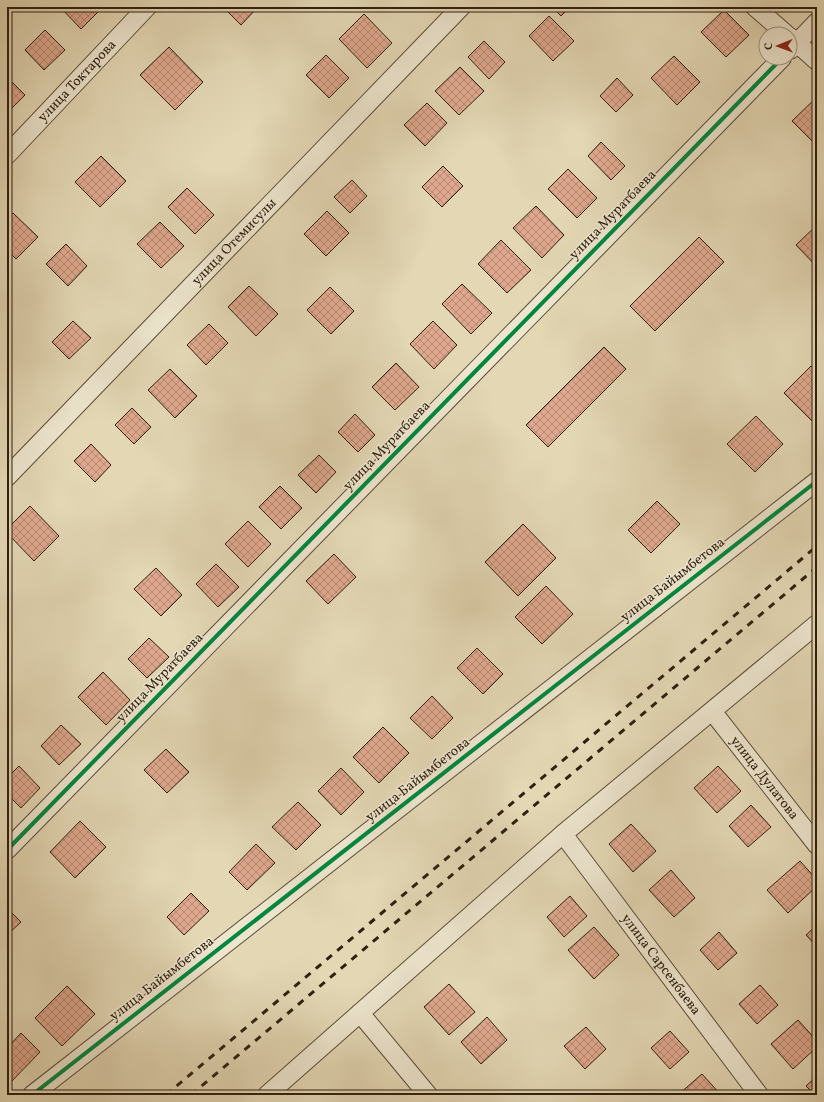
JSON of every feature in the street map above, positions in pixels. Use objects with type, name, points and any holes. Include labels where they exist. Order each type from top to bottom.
[{"type":"street","name":"улица Токтарова","points":[[7,155],[147,7]]},
{"type":"street","name":"улица Отемисулы","points":[[7,477],[461,7]]},
{"type":"street","points":[[755,7],[775,26]]},
{"type":"street","points":[[798,36],[817,22]]},
{"type":"street","points":[[798,46],[817,61]]},
{"type":"street","name":"улица Муратбаева","points":[[7,850],[774,66]]},
{"type":"street","name":"улица Байымбетова","points":[[32,1095],[817,482]]},
{"type":"street","points":[[267,1095],[563,834],[817,624]]},
{"type":"street","name":"улица Дулатова","points":[[712,711],[817,845]]},
{"type":"street","name":"улица Сарсенбаева","points":[[563,834],[759,1095]]},
{"type":"street","points":[[360,1013],[428,1095]]},
{"type":"building","points":[[60,7],[103,7],[81,29]]},
{"type":"building","points":[[223,7],[258,7],[241,25]]},
{"type":"building","points":[[552,7],[570,7],[561,16]]},
{"type":"building","points":[[724,10],[749,35],[726,57],[701,32]]},
{"type":"building","points":[[364,14],[392,43],[367,68],[339,39]]},
{"type":"building","points":[[549,16],[574,41],[553,61],[529,36]]},
{"type":"building","points":[[45,30],[65,50],[44,70],[25,50]]},
{"type":"building","points":[[484,41],[505,62],[489,79],[468,57]]},
{"type":"building","points":[[169,47],[203,82],[175,110],[140,75]]},
{"type":"building","points":[[326,55],[349,78],[329,98],[306,75]]},
{"type":"building","points":[[674,56],[700,82],[677,105],[651,78]]},
{"type":"building","points":[[460,67],[484,91],[459,115],[435,91]]},
{"type":"building","points":[[7,77],[25,95],[7,113]]},
{"type":"building","points":[[617,78],[633,95],[616,112],[600,96]]},
{"type":"building","points":[[817,97],[817,146],[792,121]]},
{"type":"building","points":[[427,103],[447,123],[425,146],[404,125]]},
{"type":"building","points":[[601,142],[625,166],[611,180],[588,156]]},
{"type":"building","points":[[101,156],[126,181],[100,207],[75,182]]},
{"type":"building","points":[[443,166],[463,186],[442,207],[422,187]]},
{"type":"building","points":[[568,169],[597,198],[577,218],[548,189]]},
{"type":"building","points":[[352,180],[367,196],[350,213],[334,197]]},
{"type":"building","points":[[187,188],[214,215],[195,234],[168,207]]},
{"type":"building","points":[[536,206],[564,235],[542,258],[513,228]]},
{"type":"building","points":[[327,211],[349,233],[326,256],[304,234]]},
{"type":"building","points":[[13,213],[38,237],[16,259],[7,250],[7,219]]},
{"type":"building","points":[[160,222],[184,246],[161,268],[137,244]]},
{"type":"building","points":[[817,225],[817,267],[796,245]]},
{"type":"building","points":[[699,237],[724,262],[655,331],[630,306]]},
{"type":"building","points":[[501,240],[531,270],[507,293],[478,264]]},
{"type":"building","points":[[66,244],[87,266],[68,286],[46,264]]},
{"type":"building","points":[[462,284],[492,313],[471,334],[442,304]]},
{"type":"building","points":[[249,286],[278,314],[256,336],[228,307]]},
{"type":"building","points":[[330,287],[354,311],[331,334],[307,310]]},
{"type":"building","points":[[73,321],[91,338],[69,359],[52,342]]},
{"type":"building","points":[[433,321],[457,345],[434,369],[410,344]]},
{"type":"building","points":[[209,324],[228,343],[206,365],[187,345]]},
{"type":"building","points":[[604,347],[626,369],[548,447],[526,425]]},
{"type":"building","points":[[396,363],[419,387],[395,410],[372,387]]},
{"type":"building","points":[[811,366],[817,372],[817,419],[814,423],[784,393]]},
{"type":"building","points":[[170,369],[197,396],[175,418],[148,390]]},
{"type":"building","points":[[132,408],[151,427],[134,444],[115,425]]},
{"type":"building","points":[[355,414],[375,435],[358,452],[338,432]]},
{"type":"building","points":[[756,416],[783,444],[755,472],[727,444]]},
{"type":"building","points":[[91,444],[111,465],[95,482],[74,461]]},
{"type":"building","points":[[319,455],[336,472],[316,493],[298,475]]},
{"type":"building","points":[[280,486],[302,508],[281,529],[259,507]]},
{"type":"building","points":[[657,501],[680,524],[651,553],[628,530]]},
{"type":"building","points":[[30,506],[59,536],[34,561],[7,533],[7,529]]},
{"type":"building","points":[[248,521],[271,544],[248,567],[225,544]]},
{"type":"building","points":[[523,524],[556,558],[518,596],[485,562]]},
{"type":"building","points":[[334,554],[356,577],[328,604],[306,581]]},
{"type":"building","points":[[216,564],[239,587],[218,607],[196,584]]},
{"type":"building","points":[[156,568],[182,595],[161,616],[134,589]]},
{"type":"building","points":[[546,586],[573,614],[542,644],[515,617]]},
{"type":"building","points":[[149,638],[169,657],[147,678],[128,659]]},
{"type":"building","points":[[477,648],[503,674],[483,694],[457,668]]},
{"type":"building","points":[[103,672],[130,700],[106,725],[78,697]]},
{"type":"building","points":[[432,696],[453,718],[432,739],[410,718]]},
{"type":"building","points":[[61,725],[81,744],[59,765],[41,746]]},
{"type":"building","points":[[383,727],[409,753],[379,783],[353,757]]},
{"type":"building","points":[[166,749],[189,772],[167,793],[144,770]]},
{"type":"building","points":[[19,766],[40,788],[21,808],[7,794],[7,778]]},
{"type":"building","points":[[718,766],[741,791],[717,813],[694,788]]},
{"type":"building","points":[[341,768],[364,792],[341,815],[318,791]]},
{"type":"building","points":[[298,802],[321,825],[296,850],[272,827]]},
{"type":"building","points":[[751,805],[771,827],[748,847],[729,826]]},
{"type":"building","points":[[80,821],[106,847],[75,878],[50,852]]},
{"type":"building","points":[[631,824],[656,851],[633,872],[609,844]]},
{"type":"building","points":[[256,844],[275,863],[247,890],[229,872]]},
{"type":"building","points":[[800,861],[817,880],[817,886],[788,913],[767,890]]},
{"type":"building","points":[[671,870],[695,898],[674,917],[649,890]]},
{"type":"building","points":[[191,893],[209,911],[184,935],[167,917]]},
{"type":"building","points":[[570,896],[587,916],[564,937],[547,917]]},
{"type":"building","points":[[7,908],[21,922],[7,935]]},
{"type":"building","points":[[817,925],[817,947],[806,935]]},
{"type":"building","points":[[594,927],[619,955],[594,979],[568,950]]},
{"type":"building","points":[[719,932],[737,953],[718,970],[700,950]]},
{"type":"building","points":[[449,984],[475,1012],[449,1035],[424,1007]]},
{"type":"building","points":[[760,985],[778,1005],[757,1024],[739,1004]]},
{"type":"building","points":[[67,986],[95,1014],[62,1046],[35,1018]]},
{"type":"building","points":[[487,1017],[507,1040],[481,1064],[461,1042]]},
{"type":"building","points":[[798,1020],[817,1041],[817,1047],[793,1069],[771,1044]]},
{"type":"building","points":[[586,1027],[606,1049],[585,1069],[564,1046]]},
{"type":"building","points":[[670,1031],[689,1052],[670,1069],[651,1048]]},
{"type":"building","points":[[21,1033],[40,1052],[10,1083],[7,1080],[7,1048]]},
{"type":"building","points":[[702,1074],[721,1095],[679,1095],[679,1094]]},
{"type":"building","points":[[817,1076],[817,1095],[815,1095],[806,1086]]},
{"type":"railway","points":[[166,1095],[817,546]]},
{"type":"railway","points":[[191,1095],[817,567]]},
{"type":"cycle path","points":[[7,850],[774,66]]},
{"type":"cycle path","points":[[32,1095],[817,481]]}]
